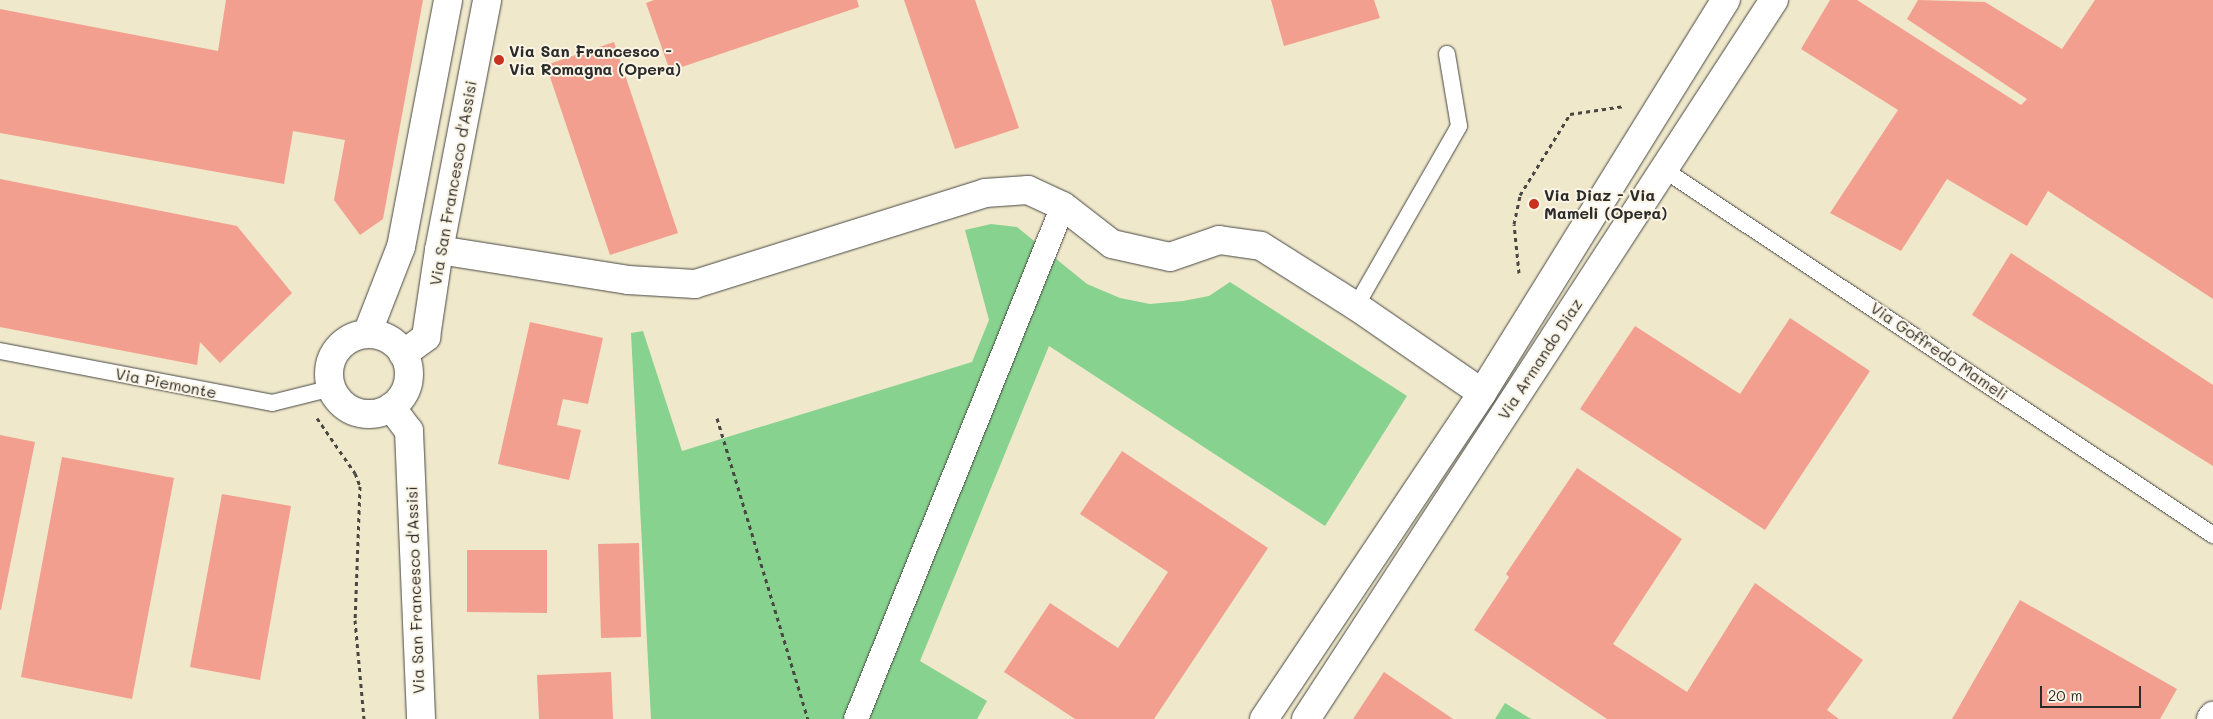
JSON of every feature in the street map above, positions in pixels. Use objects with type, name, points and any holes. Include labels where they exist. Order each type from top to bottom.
[{"type":"street","points":[[367,334],[401,247],[448,0]]},
{"type":"street","name":"Via San Francesco d'Assisi","points":[[403,354],[426,338],[439,250],[487,0]]},
{"type":"street","name":"Via Armando Diaz","points":[[1264,719],[1482,393],[1726,0]]},
{"type":"street","name":"Via Armando Diaz","points":[[1306,719],[1774,0]]},
{"type":"street","points":[[439,250],[628,280],[694,284],[985,193],[1028,190],[1063,206],[1112,244],[1170,257],[1219,240],[1261,246],[1356,306],[1482,393]]},
{"type":"street","points":[[856,719],[1063,206]]},
{"type":"street","points":[[367,334],[391,341],[403,354],[409,373],[408,385],[402,397],[391,407],[368,414],[354,412],[342,404],[332,388],[329,367],[334,354],[343,343],[367,334]]},
{"type":"street","name":"Via San Francesco d'Assisi","points":[[391,407],[409,431],[420,719]]},
{"type":"lane","points":[[1356,306],[1459,126],[1447,54]]},
{"type":"lane","name":"Via Goffredo Mameli","points":[[1663,169],[2213,535]]},
{"type":"lane","name":"Via Piemonte","points":[[0,351],[272,403],[302,398],[332,388]]},
{"type":"path","points":[[302,398],[355,473],[360,486],[355,620],[364,719]]},
{"type":"path","points":[[717,418],[808,719]]},
{"type":"green space","points":[[991,224],[1017,227],[1087,284],[1120,298],[1150,304],[1183,301],[1209,296],[1230,282],[1407,396],[1325,526],[1049,346],[920,661],[987,701],[977,719],[651,719],[631,333],[643,331],[682,451],[972,362],[989,320],[965,230]]},
{"type":"green space","points":[[1505,703],[1531,719],[1495,719]]},
{"type":"building","points":[[226,0],[423,0],[383,219],[360,235],[334,200],[345,140],[293,131],[284,184],[0,133],[0,9],[218,51]]},
{"type":"building","points":[[654,0],[857,0],[859,7],[670,71],[646,3]]},
{"type":"building","points":[[904,0],[975,0],[1019,128],[955,149]]},
{"type":"building","points":[[1271,0],[1374,0],[1380,18],[1284,46]]},
{"type":"building","points":[[1830,0],[1857,0],[2021,105],[2027,99],[1907,19],[1918,0],[1985,2],[2062,49],[2095,0],[2213,0],[2213,299],[2048,191],[2027,226],[1947,179],[1901,251],[1830,213],[1898,110],[1801,49]]},
{"type":"building","points":[[614,42],[678,233],[610,255],[546,65]]},
{"type":"building","points":[[0,179],[237,226],[292,293],[220,363],[200,342],[197,365],[0,327]]},
{"type":"building","points":[[2011,253],[2213,385],[2213,466],[1972,315]]},
{"type":"building","points":[[1790,318],[1870,371],[1765,530],[1580,409],[1635,326],[1740,394]]},
{"type":"building","points":[[530,322],[603,338],[588,404],[563,399],[557,425],[581,430],[569,480],[498,464]]},
{"type":"building","points":[[0,435],[35,442],[1,610],[0,610]]},
{"type":"building","points":[[1122,451],[1268,548],[1154,719],[1075,719],[1004,672],[1050,603],[1118,648],[1168,572],[1080,514]]},
{"type":"building","points":[[62,457],[174,478],[132,699],[21,677]]},
{"type":"building","points":[[1577,468],[1682,539],[1613,644],[1687,692],[1755,583],[1863,660],[1827,710],[1839,719],[1607,719],[1474,630],[1509,577],[1506,574]]},
{"type":"building","points":[[222,494],[291,506],[260,680],[190,667]]},
{"type":"building","points":[[639,543],[641,637],[601,638],[598,544]]},
{"type":"building","points":[[467,550],[547,550],[547,613],[467,612]]},
{"type":"building","points":[[2020,600],[2177,689],[2160,719],[1952,719]]},
{"type":"building","points":[[611,672],[613,719],[539,719],[537,675]]},
{"type":"building","points":[[1384,672],[1453,719],[1353,719]]},
{"type":"place","name":"Via San Francesco - Via Romagna (Opera)","points":[[499,60]]},
{"type":"place","name":"Via Diaz - Via Mameli (Opera)","points":[[1534,204]]}]
